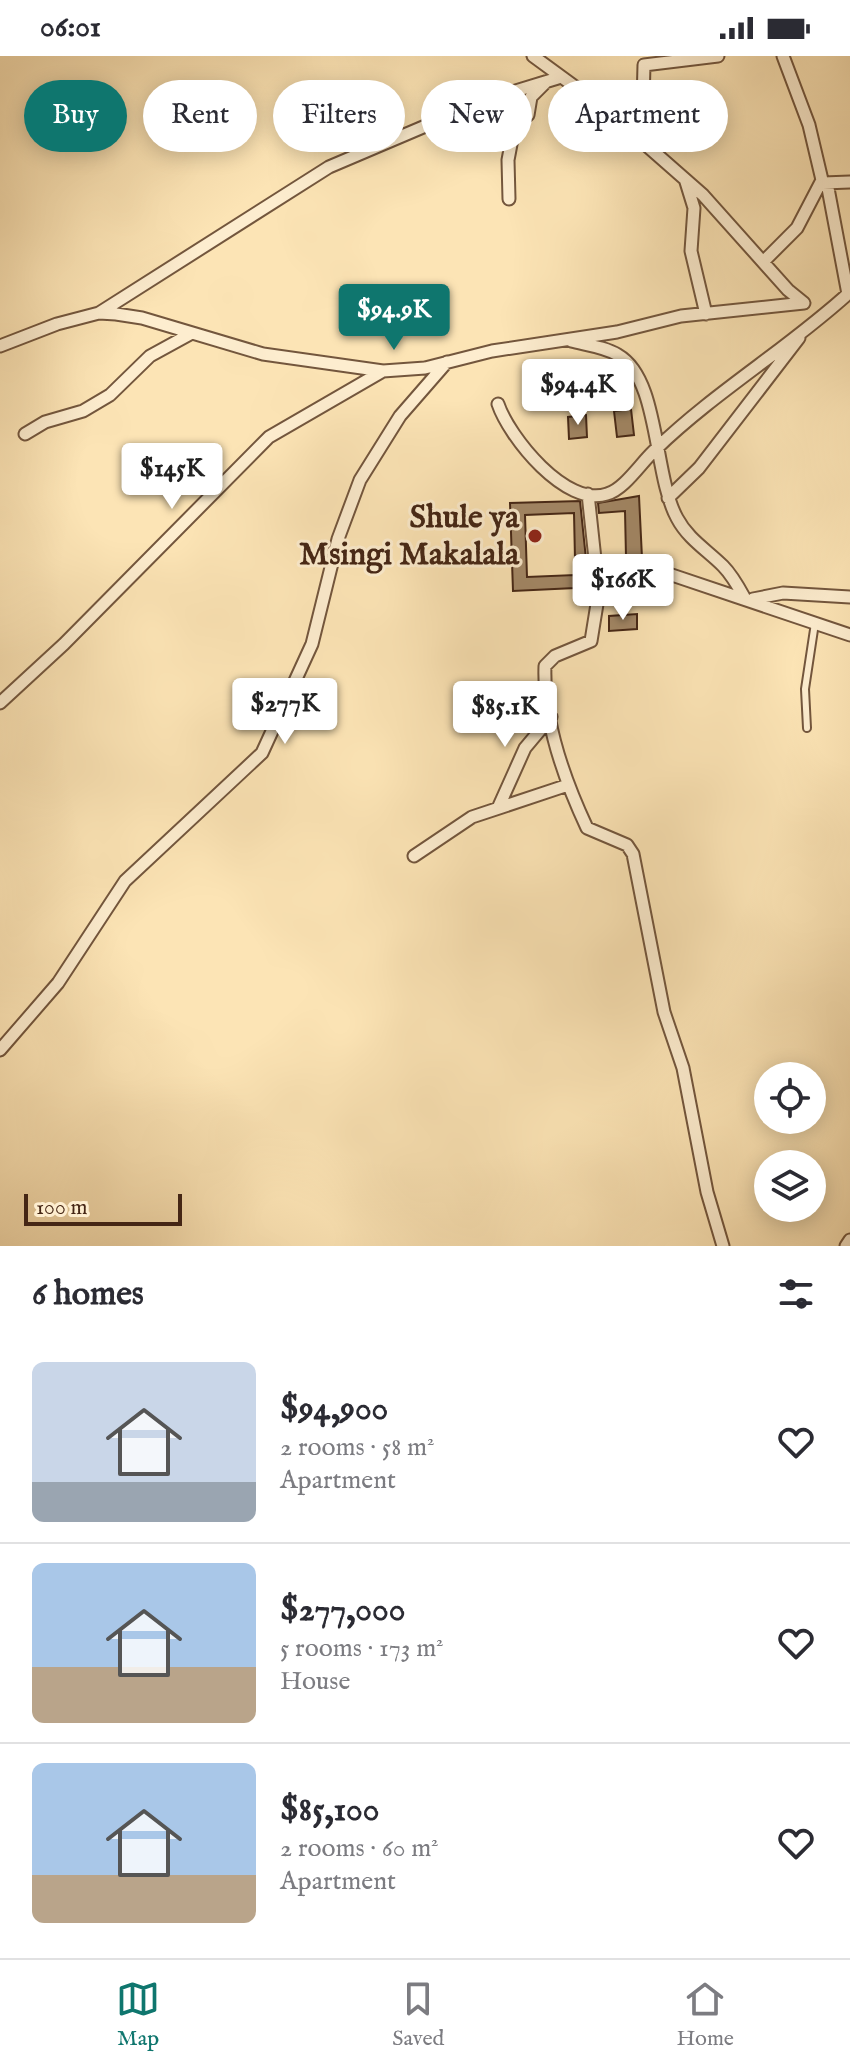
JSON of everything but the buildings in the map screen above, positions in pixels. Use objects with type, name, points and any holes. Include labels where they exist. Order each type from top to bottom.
[{"type":"street","points":[[533,56],[552,79]]},
{"type":"street","points":[[644,80],[644,65],[718,56]]},
{"type":"street","points":[[498,404],[516,441],[537,464],[588,494],[602,495],[613,491],[656,449],[849,293],[820,164],[783,56]]},
{"type":"street","points":[[509,199],[508,160],[515,123],[528,115],[531,97],[552,79]]},
{"type":"street","points":[[0,346],[57,324],[99,313],[329,167],[489,99],[552,79]]},
{"type":"street","points":[[99,313],[142,318],[278,357],[383,371],[706,314],[804,303],[686,181],[654,152]]},
{"type":"street","points":[[686,181],[694,208],[691,251],[706,314]]},
{"type":"street","points":[[824,183],[850,182]]},
{"type":"street","points":[[763,262],[797,228],[824,183]]},
{"type":"street","points":[[668,498],[699,468],[808,326]]},
{"type":"street","points":[[25,434],[56,417],[83,411],[110,395],[150,356],[192,333]]},
{"type":"street","points":[[564,340],[605,349],[636,371],[647,397],[668,498],[686,534],[730,573],[748,598]]},
{"type":"street","points":[[0,1050],[58,983],[125,881],[262,753],[312,644],[338,539],[360,480],[400,416],[447,362]]},
{"type":"street","points":[[0,703],[269,437],[383,371]]},
{"type":"street","points":[[588,494],[595,559],[603,567],[663,572],[748,598],[850,635]]},
{"type":"street","points":[[603,567],[591,641],[555,656],[545,666],[551,717],[568,785],[587,828],[627,845],[633,854],[664,1012],[683,1068],[707,1192],[723,1246]]},
{"type":"street","points":[[748,598],[783,593],[850,597]]},
{"type":"street","points":[[499,806],[525,748],[551,717]]},
{"type":"street","points":[[414,856],[472,817],[568,785]]},
{"type":"street","points":[[846,1246],[850,1240]]},
{"type":"lane","points":[[807,728],[805,689],[815,623]]},
{"type":"place","name":"Shule ya Msingi Makalala","points":[[535,536]]}]
